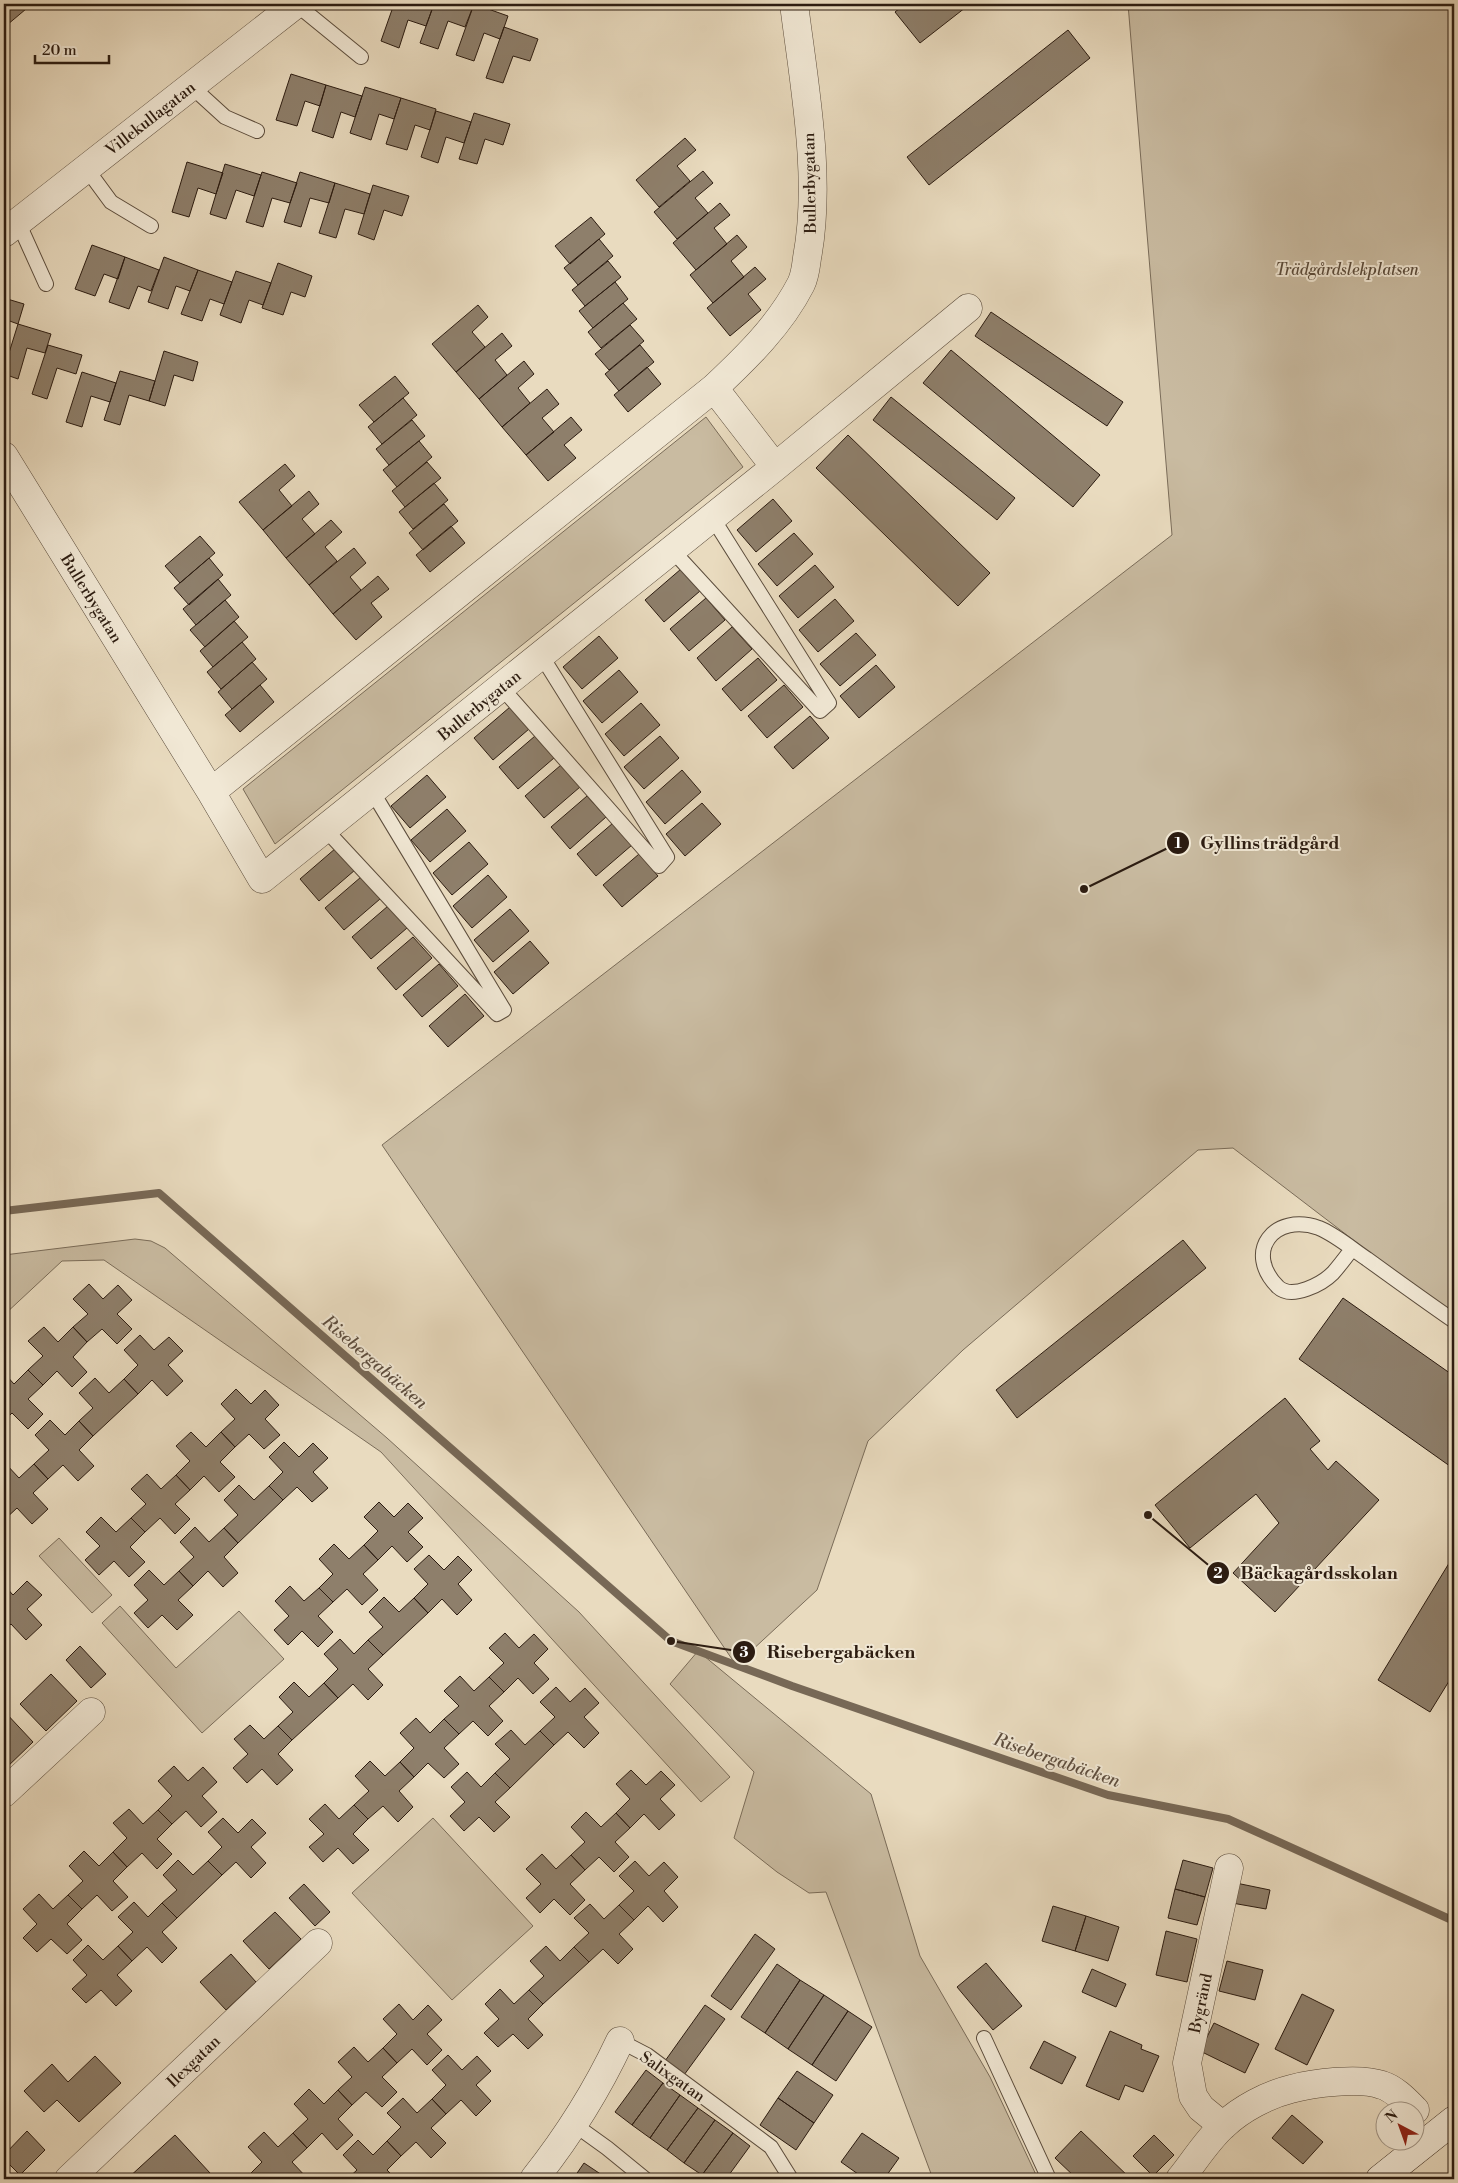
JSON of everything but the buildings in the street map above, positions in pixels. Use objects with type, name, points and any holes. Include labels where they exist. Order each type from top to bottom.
[{"type":"street","name":"Villekullagatan","points":[[11,228],[296,4]]},
{"type":"street","name":"Bullerbygatan","points":[[211,792],[714,388],[749,355],[782,316],[803,282],[812,229],[811,159],[794,4]]},
{"type":"street","name":"Bullerbygatan","points":[[4,456],[211,792],[262,879],[775,467],[968,308]]},
{"type":"street","points":[[714,388],[775,467]]},
{"type":"street","points":[[4,1793],[91,1712]]},
{"type":"street","name":"Bygränd","points":[[1223,2126],[1201,2108],[1193,2096],[1187,2063],[1229,1868]]},
{"type":"street","name":"Ilexgatan","points":[[69,2179],[318,1943]]},
{"type":"street","name":"Salixgatan","points":[[534,2179],[575,2125],[601,2080],[620,2041]]},
{"type":"street","points":[[1180,2179],[1223,2126],[1248,2107],[1290,2089],[1342,2081],[1370,2082],[1383,2085],[1405,2100]]},
{"type":"street","points":[[1392,2176],[1445,2128],[1426,2117]]},
{"type":"lane","points":[[296,4],[361,57]]},
{"type":"lane","points":[[191,86],[226,116],[257,131]]},
{"type":"lane","points":[[86,168],[110,202],[151,226]]},
{"type":"lane","points":[[11,228],[46,284]]},
{"type":"lane","points":[[672,550],[820,711],[829,703],[712,517]]},
{"type":"lane","points":[[501,687],[659,866],[667,857],[541,655]]},
{"type":"lane","points":[[325,829],[497,1014],[504,1010],[372,791]]},
{"type":"lane","points":[[1352,1249],[1332,1274],[1312,1287],[1295,1292],[1282,1290],[1271,1279],[1263,1264],[1265,1244],[1272,1234],[1282,1226],[1293,1224],[1320,1229],[1352,1249],[1454,1321]]},
{"type":"lane","points":[[984,2038],[1049,2179]]},
{"type":"lane","name":"Salixgatan","points":[[620,2041],[646,2055],[771,2147],[791,2179]]},
{"type":"lane","points":[[575,2125],[645,2179]]},
{"type":"green space","name":"Trädgårdslekplatsen","points":[[1128,4],[1454,4],[1454,1317],[1233,1148],[1198,1150],[963,1350],[868,1441],[817,1590],[736,1665],[382,1145],[1172,535]]},
{"type":"green space","points":[[706,417],[743,467],[275,844],[243,789]]},
{"type":"green space","points":[[135,1239],[151,1241],[165,1248],[387,1438],[579,1612],[730,1777],[701,1802],[381,1452],[104,1260],[62,1261],[4,1315],[4,1255]]},
{"type":"green space","points":[[59,1538],[112,1595],[92,1613],[39,1556]]},
{"type":"green space","points":[[120,1606],[176,1668],[239,1611],[284,1659],[202,1733],[102,1623]]},
{"type":"green space","points":[[698,1651],[871,1794],[920,1956],[990,2077],[1038,2179],[933,2179],[826,1892],[809,1893],[777,1872],[734,1838],[754,1772],[670,1684]]},
{"type":"green space","points":[[433,1818],[533,1926],[452,2000],[352,1893]]},
{"type":"waterway","name":"Risebergabäcken","points":[[4,1211],[159,1193],[671,1641],[792,1686],[1108,1795],[1228,1819],[1454,1921]]},
{"type":"place","name":"Gyllins trädgård","points":[[1084,889]]},
{"type":"place","name":"Bäckagårdsskolan","points":[[1148,1515]]},
{"type":"place","name":"Risebergabäcken","points":[[671,1641]]}]
